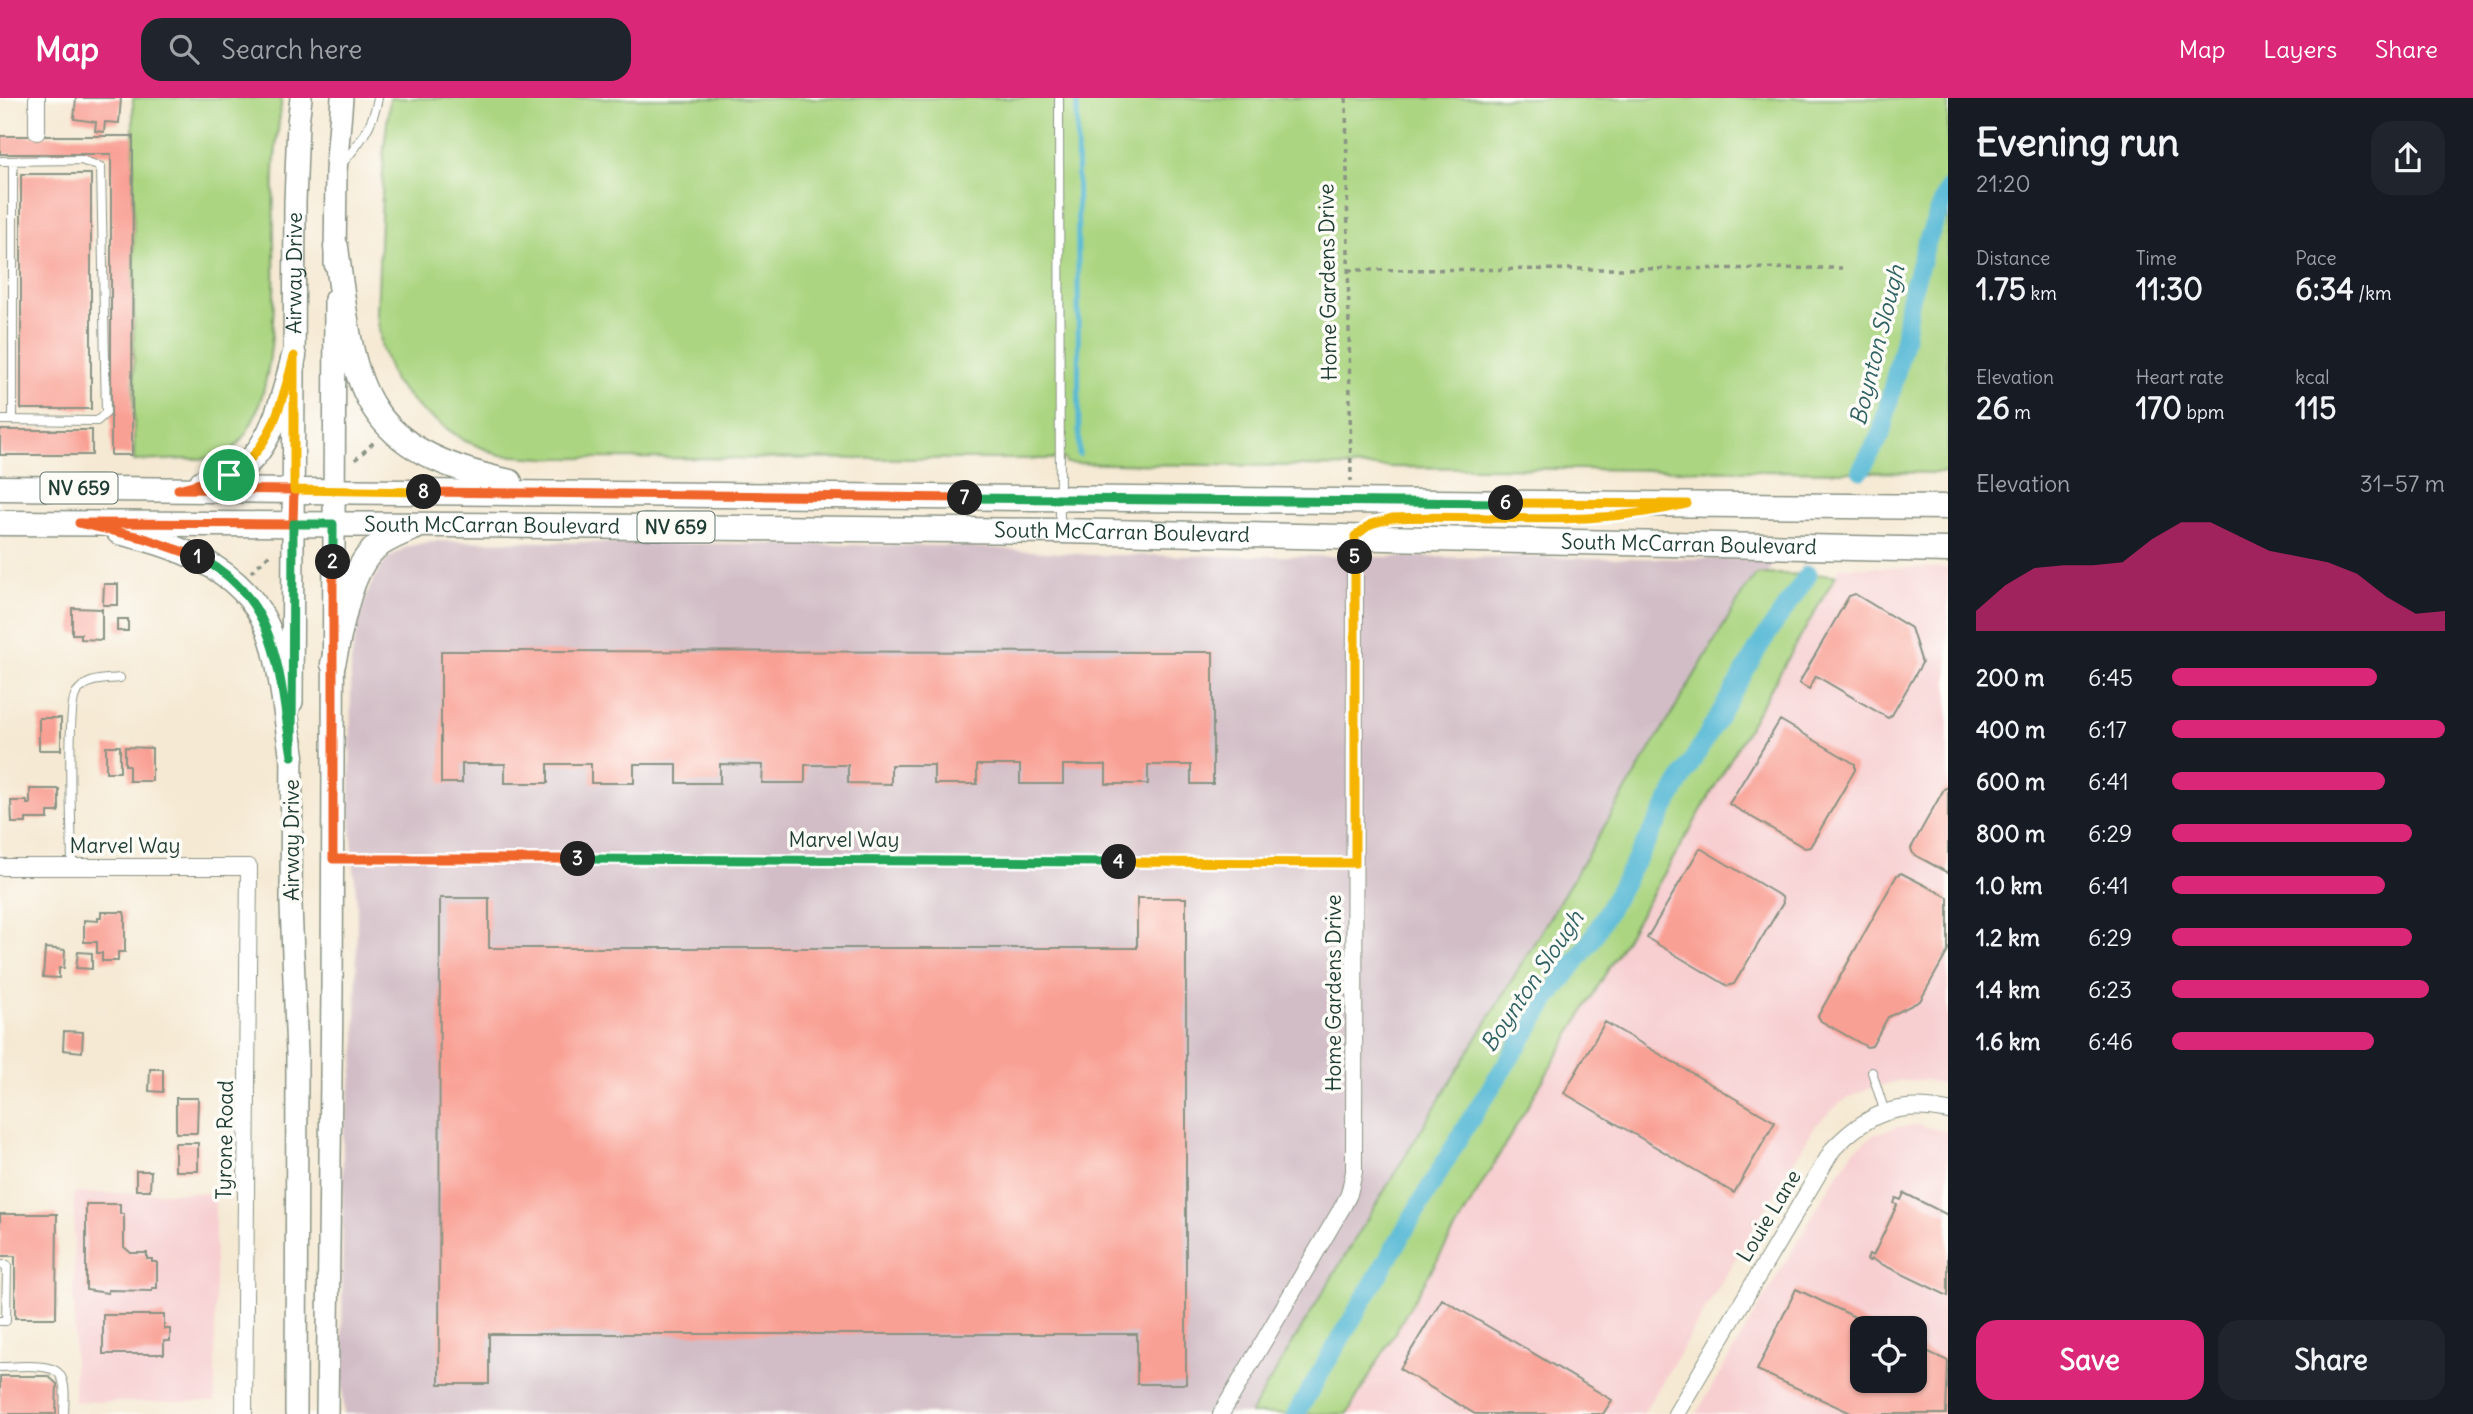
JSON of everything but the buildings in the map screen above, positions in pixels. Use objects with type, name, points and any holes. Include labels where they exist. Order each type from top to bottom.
[{"type":"main road","name":"Airway Drive","points":[[296,1414],[297,1054],[291,905],[296,159],[301,98]]},
{"type":"main road","name":"Airway Drive","points":[[327,1414],[333,859],[335,247],[342,98]]},
{"type":"main road","points":[[335,247],[354,363],[361,387],[388,428],[430,457],[457,468],[558,492]]},
{"type":"main road","points":[[178,489],[229,475],[251,459],[261,446],[277,412],[294,356]]},
{"type":"main road","name":"South McCarran Boulevard","points":[[0,488],[1948,507]]},
{"type":"main road","points":[[1355,536],[1371,524],[1392,518],[1581,520],[1635,515],[1687,504]]},
{"type":"main road","name":"South McCarran Boulevard","points":[[0,523],[420,524],[1355,536],[1948,550]]},
{"type":"main road","points":[[79,523],[176,548],[201,558],[238,585],[264,620],[273,643],[292,756]]},
{"type":"main road","points":[[333,664],[346,609],[362,565],[381,544],[420,524]]},
{"type":"street","points":[[37,98],[37,132]]},
{"type":"street","name":"Home Gardens Drive","points":[[1221,1414],[1343,1206],[1353,1182],[1355,536]]},
{"type":"street","name":"Marvel Way","points":[[0,867],[249,867]]},
{"type":"street","name":"Tyrone Road","points":[[244,1414],[249,867]]},
{"type":"street","name":"Louie Lane","points":[[1676,1414],[1833,1150],[1848,1133],[1885,1112],[1909,1107],[1930,1107],[1948,1111]]},
{"type":"lane","points":[[337,171],[372,122],[378,98]]},
{"type":"lane","points":[[1059,98],[1059,534]]},
{"type":"lane","points":[[0,161],[80,160],[101,167],[106,413],[97,421],[0,420]]},
{"type":"lane","points":[[13,161],[13,420]]},
{"type":"lane","points":[[72,867],[71,723],[75,695],[87,682],[120,678]]},
{"type":"lane","name":"Marvel Way","points":[[333,859],[1355,863]]},
{"type":"lane","points":[[1872,1072],[1885,1112]]},
{"type":"lane","points":[[0,1265],[7,1265],[6,1321],[0,1321]]},
{"type":"lane","points":[[0,1367],[53,1369],[60,1375],[64,1386],[64,1414]]},
{"type":"path","name":"Home Gardens Drive","points":[[1346,98],[1351,466]]},
{"type":"path","points":[[1348,270],[1842,268]]},
{"type":"path","points":[[355,460],[374,441]]},
{"type":"path","points":[[245,578],[271,553]]},
{"type":"shaded area","points":[[432,541],[958,546],[1091,555],[1776,559],[1269,1414],[344,1414],[343,1137],[356,1049],[357,908],[350,813],[351,662],[359,619],[380,568],[390,557],[406,547]]},
{"type":"shaded area","points":[[1840,567],[1948,568],[1948,1085],[1925,1080],[1898,1081],[1864,1090],[1840,1103],[1815,1126],[1643,1414],[1347,1414],[1694,823]]},
{"type":"shaded area","points":[[1919,1125],[1948,1132],[1948,1414],[1696,1414],[1833,1181],[1854,1150],[1875,1134],[1898,1127]]},
{"type":"shaded area","points":[[74,1193],[215,1193],[215,1402],[74,1402]]},
{"type":"green space","points":[[133,98],[282,98],[274,173],[273,326],[268,368],[259,405],[244,436],[222,458],[134,461]]},
{"type":"green space","points":[[390,98],[1948,98],[1948,473],[1112,464],[1066,463],[1065,459],[544,458],[500,455],[463,440],[421,410],[394,381],[382,349],[377,314],[384,148]]},
{"type":"green space","points":[[1756,575],[1836,575],[1694,823],[1347,1414],[1250,1414],[1744,591]]},
{"type":"waterway","points":[[1077,98],[1079,455]]},
{"type":"waterway","name":"Boynton Slough","points":[[1861,470],[1881,434],[1905,337],[1909,302],[1926,244],[1948,189]]},
{"type":"waterway","name":"Boynton Slough","points":[[1296,1414],[1465,1128],[1549,997],[1591,941],[1760,645],[1808,575]]},
{"type":"route","points":[[229,475],[178,489],[294,490],[293,524],[79,523],[176,548],[201,558],[238,585],[264,620],[273,643],[292,756],[293,524],[333,524],[333,859],[1355,863],[1355,536],[1371,524],[1392,518],[1581,520],[1635,515],[1687,504],[294,490],[294,356],[286,388],[261,446],[240,469],[229,475]]}]
